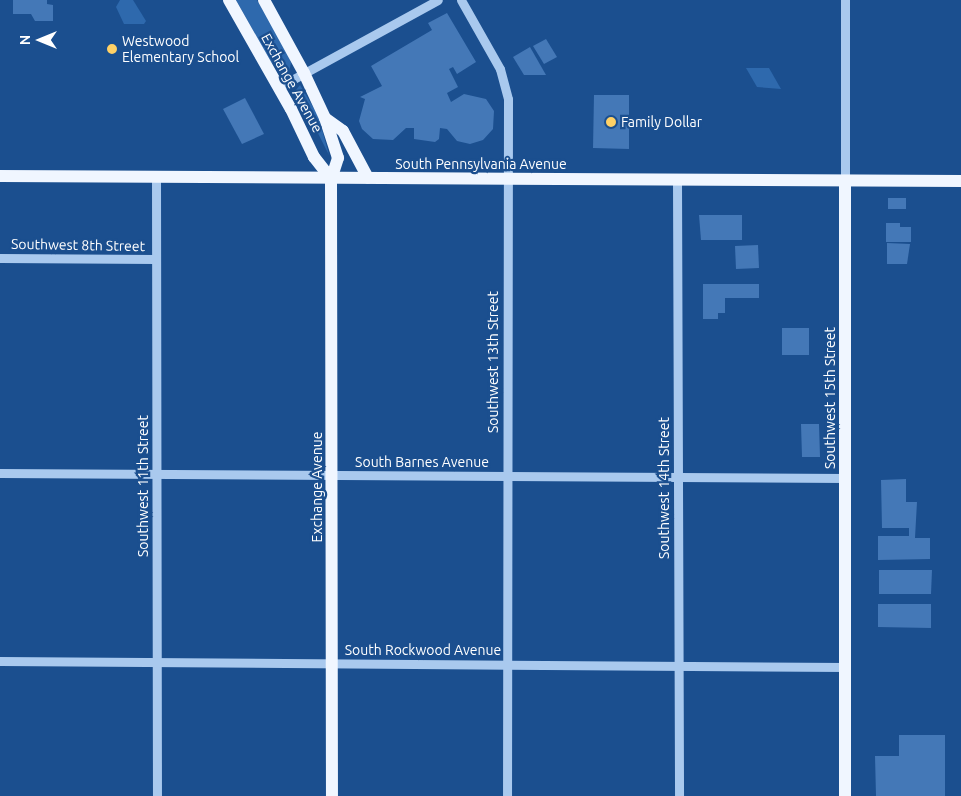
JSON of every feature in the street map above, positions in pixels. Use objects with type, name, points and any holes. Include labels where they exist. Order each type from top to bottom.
[{"type":"main road","name":"Exchange Avenue","points":[[229,0],[279,87],[314,157],[331,179]]},
{"type":"main road","name":"Exchange Avenue","points":[[264,0],[304,73],[325,118],[338,158],[331,179],[332,796]]},
{"type":"main road","points":[[325,118],[343,132],[368,178]]},
{"type":"main road","name":"South Pennsylvania Avenue","points":[[0,176],[961,181]]},
{"type":"main road","name":"Southwest 15th Street","points":[[845,181],[845,796]]},
{"type":"street","points":[[279,87],[438,0]]},
{"type":"street","name":"Southwest 13th Street","points":[[461,0],[500,69],[508,89],[507,796]]},
{"type":"street","name":"Southwest 15th Street","points":[[845,181],[846,0]]},
{"type":"street","name":"Southwest 11th Street","points":[[156,176],[157,796]]},
{"type":"street","name":"Southwest 14th Street","points":[[677,180],[679,796]]},
{"type":"street","name":"Southwest 8th Street","points":[[0,258],[156,259]]},
{"type":"street","name":"South Barnes Avenue","points":[[0,473],[845,478]]},
{"type":"street","name":"South Rockwood Avenue","points":[[0,661],[845,667]]},
{"type":"shaded area","points":[[120,0],[133,0],[146,21],[144,24],[124,24],[116,7]]},
{"type":"shaded area","points":[[236,0],[257,0],[287,52],[291,63],[288,77],[271,62]]},
{"type":"shaded area","points":[[746,68],[769,68],[781,89],[757,87]]},
{"type":"shaded area","points":[[300,85],[318,115],[329,155],[296,90]]},
{"type":"building","points":[[13,0],[47,0],[47,4],[53,5],[53,21],[35,21],[31,14],[13,14]]},
{"type":"building","points":[[447,13],[476,62],[457,74],[453,67],[449,69],[458,87],[447,93],[451,102],[464,94],[486,99],[494,111],[493,129],[483,140],[470,144],[457,141],[447,129],[440,128],[439,139],[435,142],[414,139],[414,128],[406,128],[393,140],[373,139],[362,129],[359,121],[365,99],[360,97],[382,86],[371,66],[432,30],[428,23]]},
{"type":"building","points":[[546,39],[557,57],[544,64],[533,46]]},
{"type":"building","points":[[530,47],[546,75],[524,75],[513,57]]},
{"type":"building","name":"Family Dollar","points":[[594,95],[629,95],[629,149],[593,148]]},
{"type":"building","points":[[245,98],[264,134],[242,144],[223,109]]},
{"type":"building","points":[[888,198],[906,198],[906,209],[888,209]]},
{"type":"building","points":[[699,215],[742,215],[742,240],[701,240]]},
{"type":"building","points":[[886,223],[900,223],[900,227],[911,227],[911,242],[886,242]]},
{"type":"building","points":[[887,243],[910,244],[907,264],[887,264]]},
{"type":"building","points":[[758,245],[759,268],[736,269],[735,246]]},
{"type":"building","points":[[703,284],[759,284],[759,298],[725,298],[725,313],[718,313],[718,319],[703,319]]},
{"type":"building","points":[[782,328],[809,328],[809,355],[782,355]]},
{"type":"building","points":[[801,424],[819,424],[820,457],[802,457]]},
{"type":"building","points":[[906,479],[906,502],[917,502],[915,538],[930,538],[930,559],[878,560],[878,536],[909,536],[909,528],[882,528],[881,480]]},
{"type":"building","points":[[879,570],[932,570],[931,594],[879,594]]},
{"type":"building","points":[[878,604],[931,604],[931,628],[878,627]]},
{"type":"building","points":[[899,735],[945,735],[945,796],[876,796],[875,756],[899,756]]},
{"type":"place","name":"Westwood Elementary School","points":[[112,49]]},
{"type":"place","name":"Family Dollar","points":[[611,122]]}]
